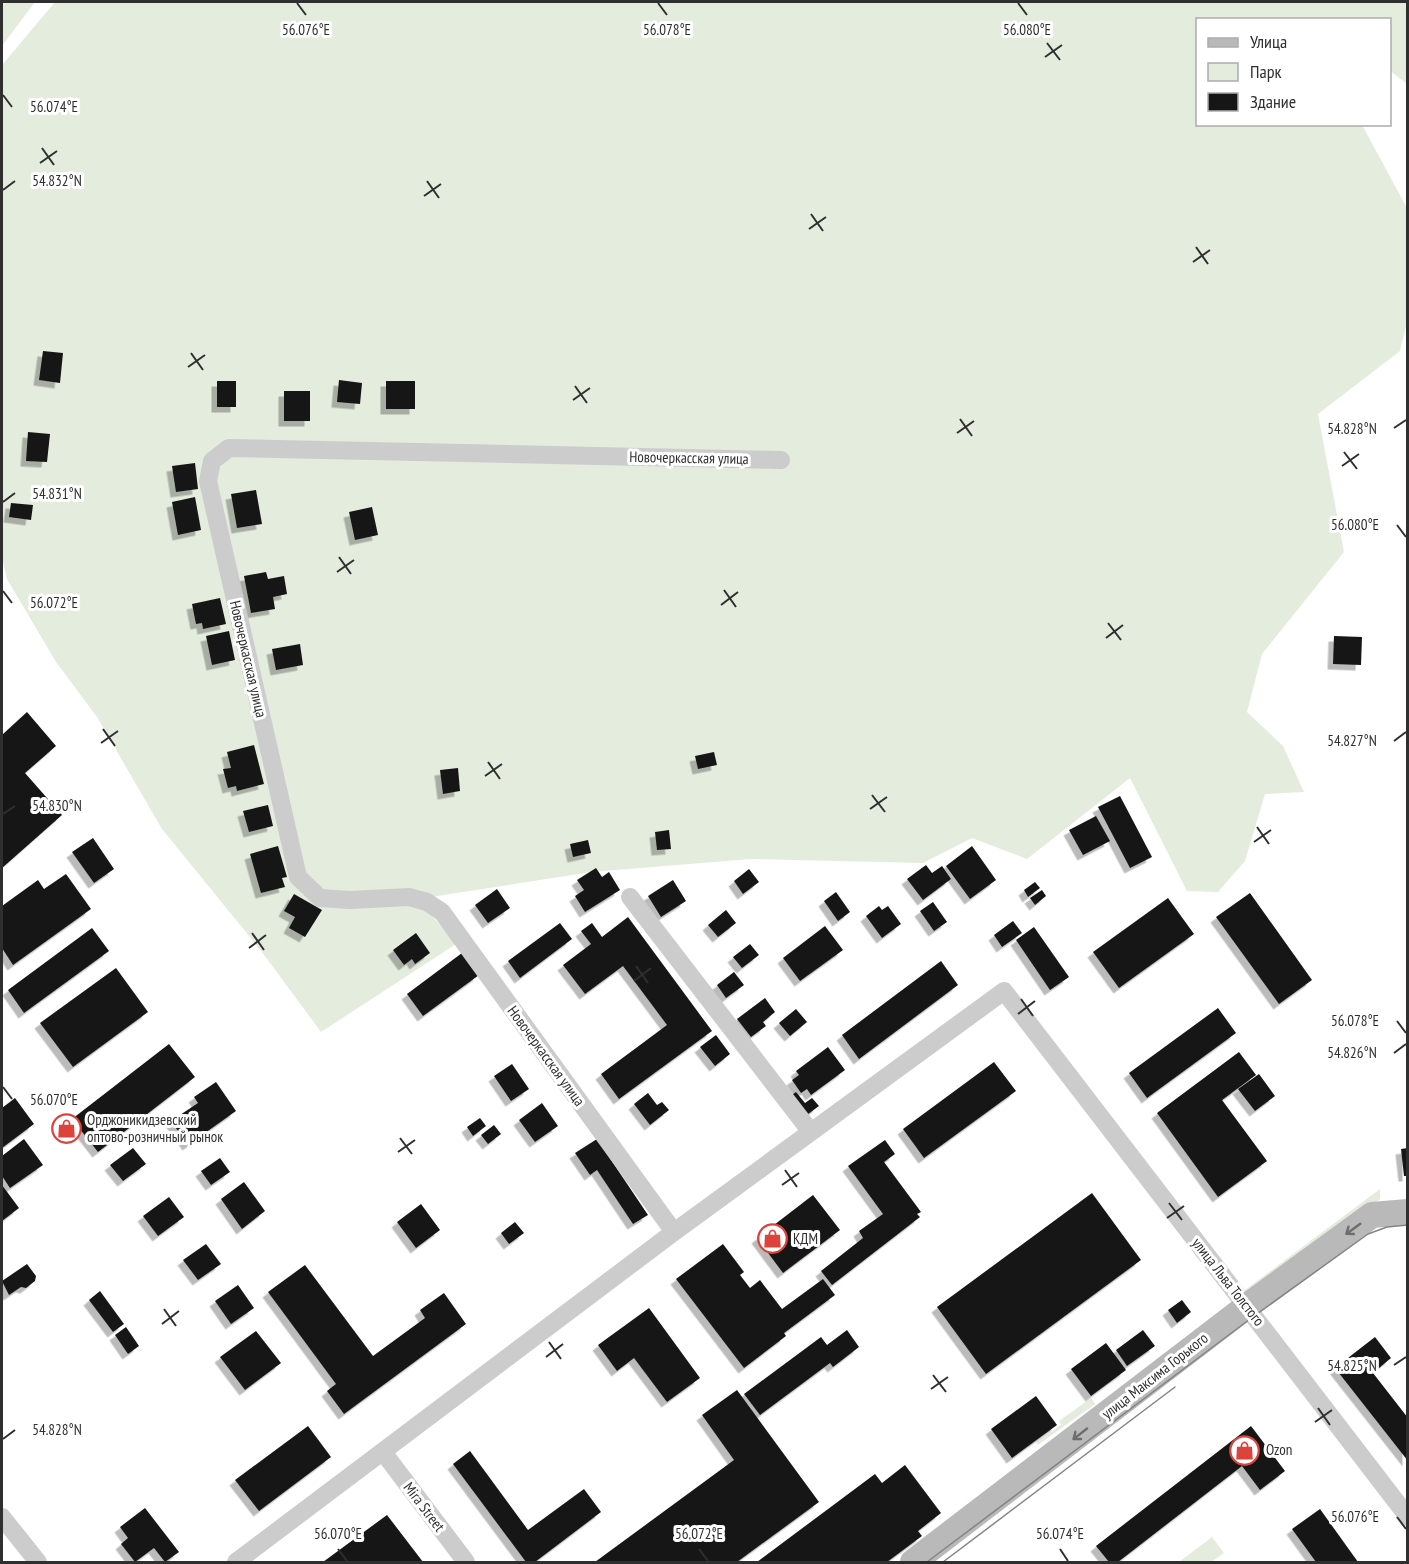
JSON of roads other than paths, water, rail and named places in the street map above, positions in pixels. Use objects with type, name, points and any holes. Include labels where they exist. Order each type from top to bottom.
[{"type":"street","name":"Новочеркасская улица","points":[[674,1232],[442,912],[427,902],[410,897],[350,900],[320,898],[298,877],[208,481],[212,460],[229,448],[781,460]]},
{"type":"street","points":[[236,1563],[674,1232],[811,1132],[630,897]]},
{"type":"street","name":"улица Льва Толстого","points":[[811,1132],[1004,991],[1407,1517]]},
{"type":"street","name":"улица Максима Горького","points":[[913,1563],[1246,1306],[1372,1215],[1407,1212]]},
{"type":"street","name":"Mira Street","points":[[383,1452],[466,1563]]},
{"type":"street","points":[[2,1517],[38,1563]]},
{"type":"tram line","points":[[927,1562],[1254,1316],[1368,1234],[1387,1227],[1408,1225]]},
{"type":"tram line","points":[[943,1562],[1175,1387]]},
{"type":"place","name":"Орджоникидзевский оптово-розничный рынок","points":[[66,1129]]},
{"type":"place","name":"КДМ","points":[[772,1239]]},
{"type":"place","name":"Ozon","points":[[1245,1450]]}]
